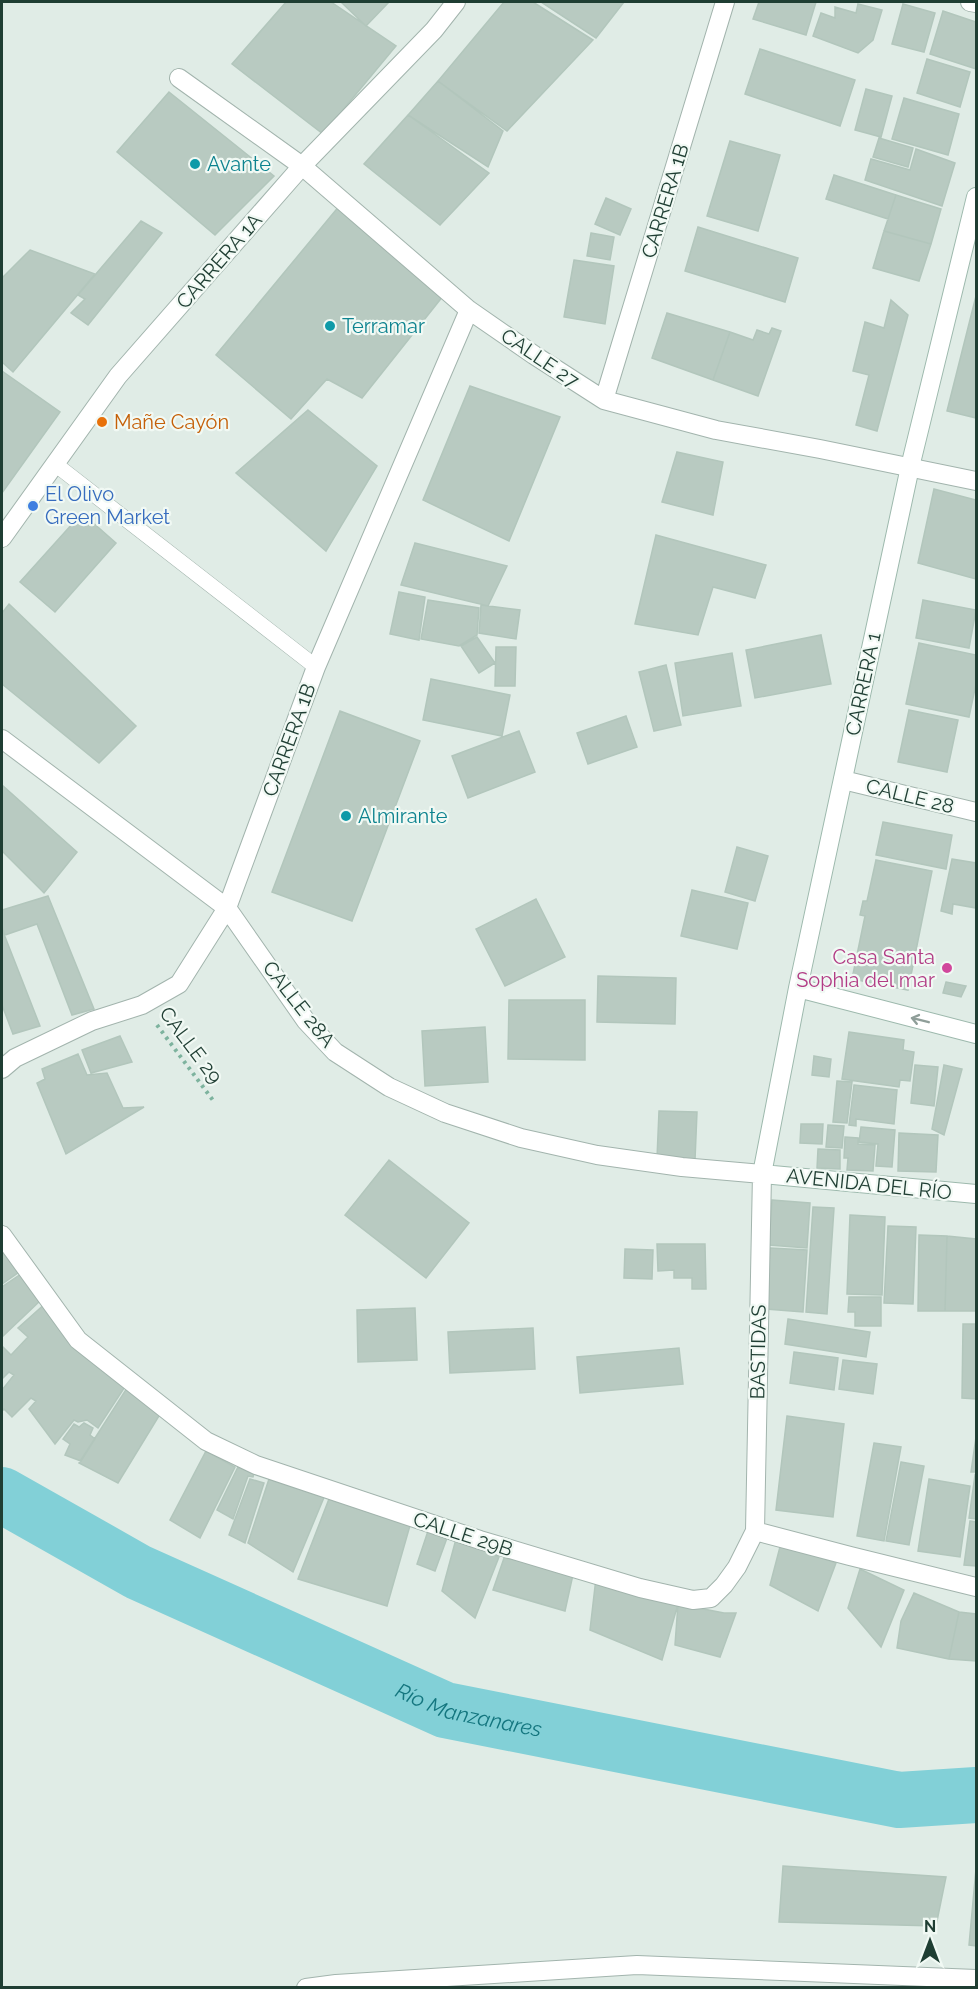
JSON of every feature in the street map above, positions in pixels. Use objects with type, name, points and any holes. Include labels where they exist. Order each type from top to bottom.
[{"type":"street","name":"CARRERA 1A","points":[[2,537],[118,376],[302,166],[434,30],[456,2]]},
{"type":"street","name":"CARRERA 1B","points":[[604,400],[725,2]]},
{"type":"street","points":[[970,2],[976,3]]},
{"type":"street","name":"CALLE 27","points":[[179,78],[302,166],[469,310],[604,400],[716,430],[976,481]]},
{"type":"street","name":"CARRERA 1","points":[[762,1174],[798,988],[910,467],[976,197]]},
{"type":"street","name":"CARRERA 1B","points":[[2,1069],[15,1058],[92,1021],[142,1005],[179,984],[227,908],[316,667],[469,310]]},
{"type":"street","name":"CALLE 28A","points":[[2,739],[227,908],[314,1029],[335,1052],[389,1088],[445,1113],[521,1138],[597,1155],[682,1167],[762,1174]]},
{"type":"street","name":"CALLE 28","points":[[843,780],[976,812]]},
{"type":"street","points":[[798,988],[976,1034]]},
{"type":"street","name":"AVENIDA DEL RÍO","points":[[762,1174],[976,1194]]},
{"type":"street","name":"BASTIDAS","points":[[755,1531],[762,1174]]},
{"type":"street","name":"CALLE 29B","points":[[2,1235],[78,1340],[206,1441],[256,1465],[491,1543],[640,1588],[693,1600],[711,1598],[724,1585],[737,1567],[755,1531]]},
{"type":"street","points":[[755,1531],[976,1587]]},
{"type":"street","points":[[306,1988],[637,1965],[976,1979]]},
{"type":"lane","points":[[54,465],[316,667]]},
{"type":"path","name":"CALLE 29","points":[[142,1005],[215,1103]]},
{"type":"building","points":[[286,2],[331,2],[396,46],[323,134],[232,64]]},
{"type":"building","points":[[341,2],[389,2],[366,26]]},
{"type":"building","points":[[504,2],[533,2],[593,40],[507,131],[438,81]]},
{"type":"building","points":[[541,2],[624,2],[596,38]]},
{"type":"building","points":[[759,2],[816,2],[806,35],[753,19]]},
{"type":"building","points":[[858,4],[882,10],[873,40],[858,53],[813,36],[821,13],[835,18],[835,7],[856,13]]},
{"type":"building","points":[[903,4],[935,13],[924,52],[892,44]]},
{"type":"building","points":[[943,11],[976,22],[976,69],[930,54]]},
{"type":"building","points":[[760,49],[855,80],[840,126],[745,94]]},
{"type":"building","points":[[927,59],[970,72],[960,107],[917,93]]},
{"type":"building","points":[[438,81],[503,131],[488,167],[408,115]]},
{"type":"building","points":[[866,89],[892,96],[881,137],[855,130]]},
{"type":"building","name":"Avante","points":[[169,92],[274,176],[215,235],[117,152]]},
{"type":"building","points":[[904,98],[959,114],[948,155],[892,139]]},
{"type":"building","points":[[408,115],[489,173],[440,225],[364,164]]},
{"type":"building","points":[[879,138],[913,148],[908,167],[873,157]]},
{"type":"building","points":[[730,141],[780,155],[758,231],[707,216]]},
{"type":"building","points":[[916,149],[955,163],[942,206],[865,180],[871,159],[910,170]]},
{"type":"building","points":[[834,175],[896,195],[888,219],[826,199]]},
{"type":"building","points":[[896,195],[941,209],[931,244],[884,231]]},
{"type":"building","points":[[606,198],[631,209],[620,235],[595,224]]},
{"type":"building","name":"Terramar","points":[[340,205],[443,296],[362,398],[327,379],[291,419],[216,355]]},
{"type":"building","points":[[141,221],[162,233],[88,325],[71,313],[85,299],[78,295]]},
{"type":"building","points":[[698,227],[798,258],[785,302],[685,271]]},
{"type":"building","points":[[884,231],[931,244],[919,281],[873,268]]},
{"type":"building","points":[[591,233],[614,237],[610,260],[587,256]]},
{"type":"building","points":[[30,250],[95,274],[13,372],[2,362],[2,278]]},
{"type":"building","points":[[574,260],[614,266],[605,324],[564,317]]},
{"type":"building","points":[[976,296],[976,418],[947,411]]},
{"type":"building","points":[[891,300],[908,315],[877,431],[856,425],[869,375],[853,371],[865,322],[884,328]]},
{"type":"building","points":[[667,313],[730,332],[713,380],[652,358]]},
{"type":"building","points":[[772,328],[781,331],[758,396],[713,380],[730,332],[753,340],[757,330],[769,334]]},
{"type":"building","points":[[2,371],[60,412],[2,493]]},
{"type":"building","points":[[470,386],[560,417],[509,541],[423,500]]},
{"type":"building","points":[[308,410],[377,466],[326,551],[236,473]]},
{"type":"building","points":[[677,452],[723,462],[713,515],[662,502]]},
{"type":"building","points":[[934,489],[976,500],[976,579],[918,563]]},
{"type":"building","points":[[82,513],[116,543],[55,612],[20,582]]},
{"type":"building","points":[[656,535],[766,565],[755,598],[713,587],[698,635],[635,624]]},
{"type":"building","points":[[415,543],[507,566],[488,606],[401,585]]},
{"type":"building","points":[[399,592],[425,597],[419,640],[390,634]]},
{"type":"building","points":[[428,600],[479,608],[477,635],[459,646],[421,639]]},
{"type":"building","points":[[923,600],[976,610],[969,648],[916,638]]},
{"type":"building","points":[[9,604],[136,726],[99,763],[2,684],[2,613]]},
{"type":"building","points":[[481,605],[520,610],[516,639],[479,633]]},
{"type":"building","points":[[821,635],[831,684],[755,698],[746,650]]},
{"type":"building","points":[[477,637],[495,663],[479,673],[461,646]]},
{"type":"building","points":[[919,643],[976,655],[976,684],[969,717],[906,704]]},
{"type":"building","points":[[496,647],[516,647],[515,686],[495,686]]},
{"type":"building","points":[[732,653],[741,706],[683,716],[675,663]]},
{"type":"building","points":[[666,665],[681,725],[654,731],[639,672]]},
{"type":"building","points":[[431,679],[510,695],[502,736],[423,720]]},
{"type":"building","points":[[909,710],[958,720],[947,772],[898,762]]},
{"type":"building","name":"Almirante","points":[[340,711],[420,741],[352,921],[272,892]]},
{"type":"building","points":[[626,716],[637,747],[588,764],[577,733]]},
{"type":"building","points":[[519,731],[535,772],[468,798],[452,756]]},
{"type":"building","points":[[2,785],[77,852],[44,893],[2,851]]},
{"type":"building","points":[[883,822],[952,835],[946,869],[876,855]]},
{"type":"building","points":[[737,847],[768,856],[755,901],[725,892]]},
{"type":"building","points":[[952,859],[976,863],[976,908],[953,904],[952,914],[941,911]]},
{"type":"building","points":[[876,860],[932,871],[908,990],[852,979],[865,916],[860,915],[863,901],[867,901]]},
{"type":"building","points":[[692,890],[748,903],[737,949],[681,936]]},
{"type":"building","points":[[48,896],[94,1009],[72,1015],[37,924],[5,935],[2,927],[2,910]]},
{"type":"building","points":[[536,899],[565,957],[505,986],[476,929]]},
{"type":"building","points":[[2,929],[40,1026],[13,1034],[2,1005]]},
{"type":"building","points":[[598,976],[676,978],[675,1024],[597,1022]]},
{"type":"building","points":[[946,982],[966,986],[961,997],[943,993]]},
{"type":"building","points":[[509,1000],[585,1000],[585,1060],[508,1059]]},
{"type":"building","points":[[485,1027],[488,1082],[425,1086],[422,1031]]},
{"type":"building","points":[[849,1032],[904,1040],[903,1050],[914,1052],[910,1081],[900,1080],[899,1087],[842,1079]]},
{"type":"building","points":[[120,1036],[132,1062],[91,1073],[82,1050]]},
{"type":"building","points":[[78,1054],[87,1075],[107,1073],[123,1108],[144,1107],[66,1154],[37,1083],[45,1079],[42,1069]]},
{"type":"building","points":[[814,1056],[831,1059],[829,1077],[812,1075]]},
{"type":"building","points":[[915,1065],[938,1067],[934,1106],[911,1103]]},
{"type":"building","points":[[944,1065],[962,1069],[944,1135],[932,1129]]},
{"type":"building","points":[[837,1081],[852,1082],[847,1123],[833,1122]]},
{"type":"building","points":[[854,1085],[897,1090],[894,1124],[856,1119],[856,1126],[849,1125]]},
{"type":"building","points":[[659,1111],[697,1112],[695,1160],[657,1158]]},
{"type":"building","points":[[801,1124],[823,1124],[822,1144],[800,1143]]},
{"type":"building","points":[[828,1125],[844,1126],[842,1148],[826,1147]]},
{"type":"building","points":[[861,1127],[895,1130],[892,1167],[876,1166],[878,1144],[859,1142]]},
{"type":"building","points":[[899,1133],[938,1135],[936,1172],[898,1171]]},
{"type":"building","points":[[845,1137],[858,1138],[858,1144],[875,1145],[873,1171],[847,1170],[848,1158],[844,1158]]},
{"type":"building","points":[[818,1149],[840,1150],[840,1169],[817,1168]]},
{"type":"building","points":[[389,1160],[469,1223],[426,1278],[345,1215]]},
{"type":"building","points":[[772,1200],[810,1203],[807,1248],[769,1245]]},
{"type":"building","points":[[813,1207],[834,1208],[827,1314],[806,1312]]},
{"type":"building","points":[[850,1215],[885,1217],[882,1295],[847,1294]]},
{"type":"building","points":[[888,1226],[916,1227],[913,1304],[884,1303]]},
{"type":"building","points":[[919,1235],[947,1236],[945,1311],[918,1311]]},
{"type":"building","points":[[947,1236],[976,1239],[976,1311],[945,1311]]},
{"type":"building","points":[[2,1244],[22,1270],[2,1284]]},
{"type":"building","points":[[657,1244],[705,1244],[706,1289],[692,1289],[692,1278],[674,1278],[674,1270],[658,1271]]},
{"type":"building","points":[[770,1248],[807,1250],[803,1312],[766,1309]]},
{"type":"building","points":[[625,1249],[653,1250],[652,1279],[624,1278]]},
{"type":"building","points":[[21,1274],[41,1300],[2,1337],[2,1287]]},
{"type":"building","points":[[849,1297],[881,1297],[881,1326],[855,1326],[855,1312],[848,1312]]},
{"type":"building","points":[[47,1302],[128,1382],[98,1428],[87,1420],[78,1422],[74,1420],[55,1444],[29,1409],[36,1401],[31,1398],[12,1417],[4,1409],[2,1411],[2,1390],[14,1375],[9,1372],[2,1379],[2,1346],[11,1355],[28,1337],[18,1328]]},
{"type":"building","points":[[415,1308],[417,1360],[358,1362],[357,1310]]},
{"type":"building","points":[[788,1319],[870,1332],[866,1357],[785,1344]]},
{"type":"building","points":[[963,1324],[976,1324],[976,1399],[962,1398]]},
{"type":"building","points":[[533,1328],[535,1369],[450,1373],[448,1332]]},
{"type":"building","points":[[679,1348],[683,1384],[580,1393],[577,1357]]},
{"type":"building","points":[[794,1352],[838,1358],[834,1390],[790,1383]]},
{"type":"building","points":[[843,1360],[877,1364],[873,1394],[839,1389]]},
{"type":"building","points":[[127,1388],[162,1411],[118,1483],[79,1463]]},
{"type":"building","points":[[787,1416],[844,1424],[833,1517],[776,1510]]},
{"type":"building","points":[[84,1423],[93,1428],[90,1435],[95,1439],[81,1461],[65,1455],[70,1444],[63,1439],[74,1424],[79,1427]]},
{"type":"building","points":[[976,1437],[976,1472],[971,1472]]},
{"type":"building","points":[[874,1443],[901,1447],[884,1541],[857,1536]]},
{"type":"building","points":[[206,1451],[235,1467],[200,1538],[170,1520]]},
{"type":"building","points":[[901,1462],[924,1466],[909,1545],[886,1541]]},
{"type":"building","points":[[238,1467],[254,1474],[253,1477],[248,1476],[233,1519],[217,1510]]},
{"type":"building","points":[[976,1476],[976,1519],[969,1518]]},
{"type":"building","points":[[250,1479],[264,1483],[245,1543],[229,1535]]},
{"type":"building","points":[[269,1479],[325,1495],[293,1572],[248,1543]]},
{"type":"building","points":[[929,1479],[970,1486],[960,1557],[918,1551]]},
{"type":"building","points":[[329,1499],[411,1522],[387,1606],[298,1579]]},
{"type":"building","points":[[970,1521],[976,1522],[976,1566],[964,1565]]},
{"type":"building","points":[[428,1531],[447,1538],[435,1571],[417,1564]]},
{"type":"building","points":[[456,1539],[499,1557],[475,1618],[442,1591]]},
{"type":"building","points":[[781,1543],[836,1563],[818,1611],[770,1585]]},
{"type":"building","points":[[504,1558],[574,1570],[565,1611],[493,1590]]},
{"type":"building","points":[[860,1569],[904,1590],[881,1647],[848,1608]]},
{"type":"building","points":[[596,1578],[678,1604],[662,1660],[590,1630]]},
{"type":"building","points":[[914,1593],[959,1612],[949,1659],[897,1648],[901,1621]]},
{"type":"building","points":[[678,1604],[724,1613],[736,1613],[720,1657],[675,1645]]},
{"type":"building","points":[[959,1612],[976,1614],[976,1661],[949,1659]]},
{"type":"building","points":[[783,1866],[946,1877],[936,1926],[779,1922]]},
{"type":"building","points":[[976,1869],[976,1946],[969,1945]]},
{"type":"waterway","name":"Río Manzanares","points":[[2,1495],[138,1572],[445,1710],[899,1800],[976,1795]]},
{"type":"place","name":"Avante","points":[[195,164]]},
{"type":"place","name":"Terramar","points":[[330,326]]},
{"type":"place","name":"Mañe Cayón","points":[[102,422]]},
{"type":"place","name":"El Olivo Green Market","points":[[33,506]]},
{"type":"place","name":"Almirante","points":[[346,816]]},
{"type":"place","name":"Casa Santa Sophia del mar","points":[[947,968]]}]
